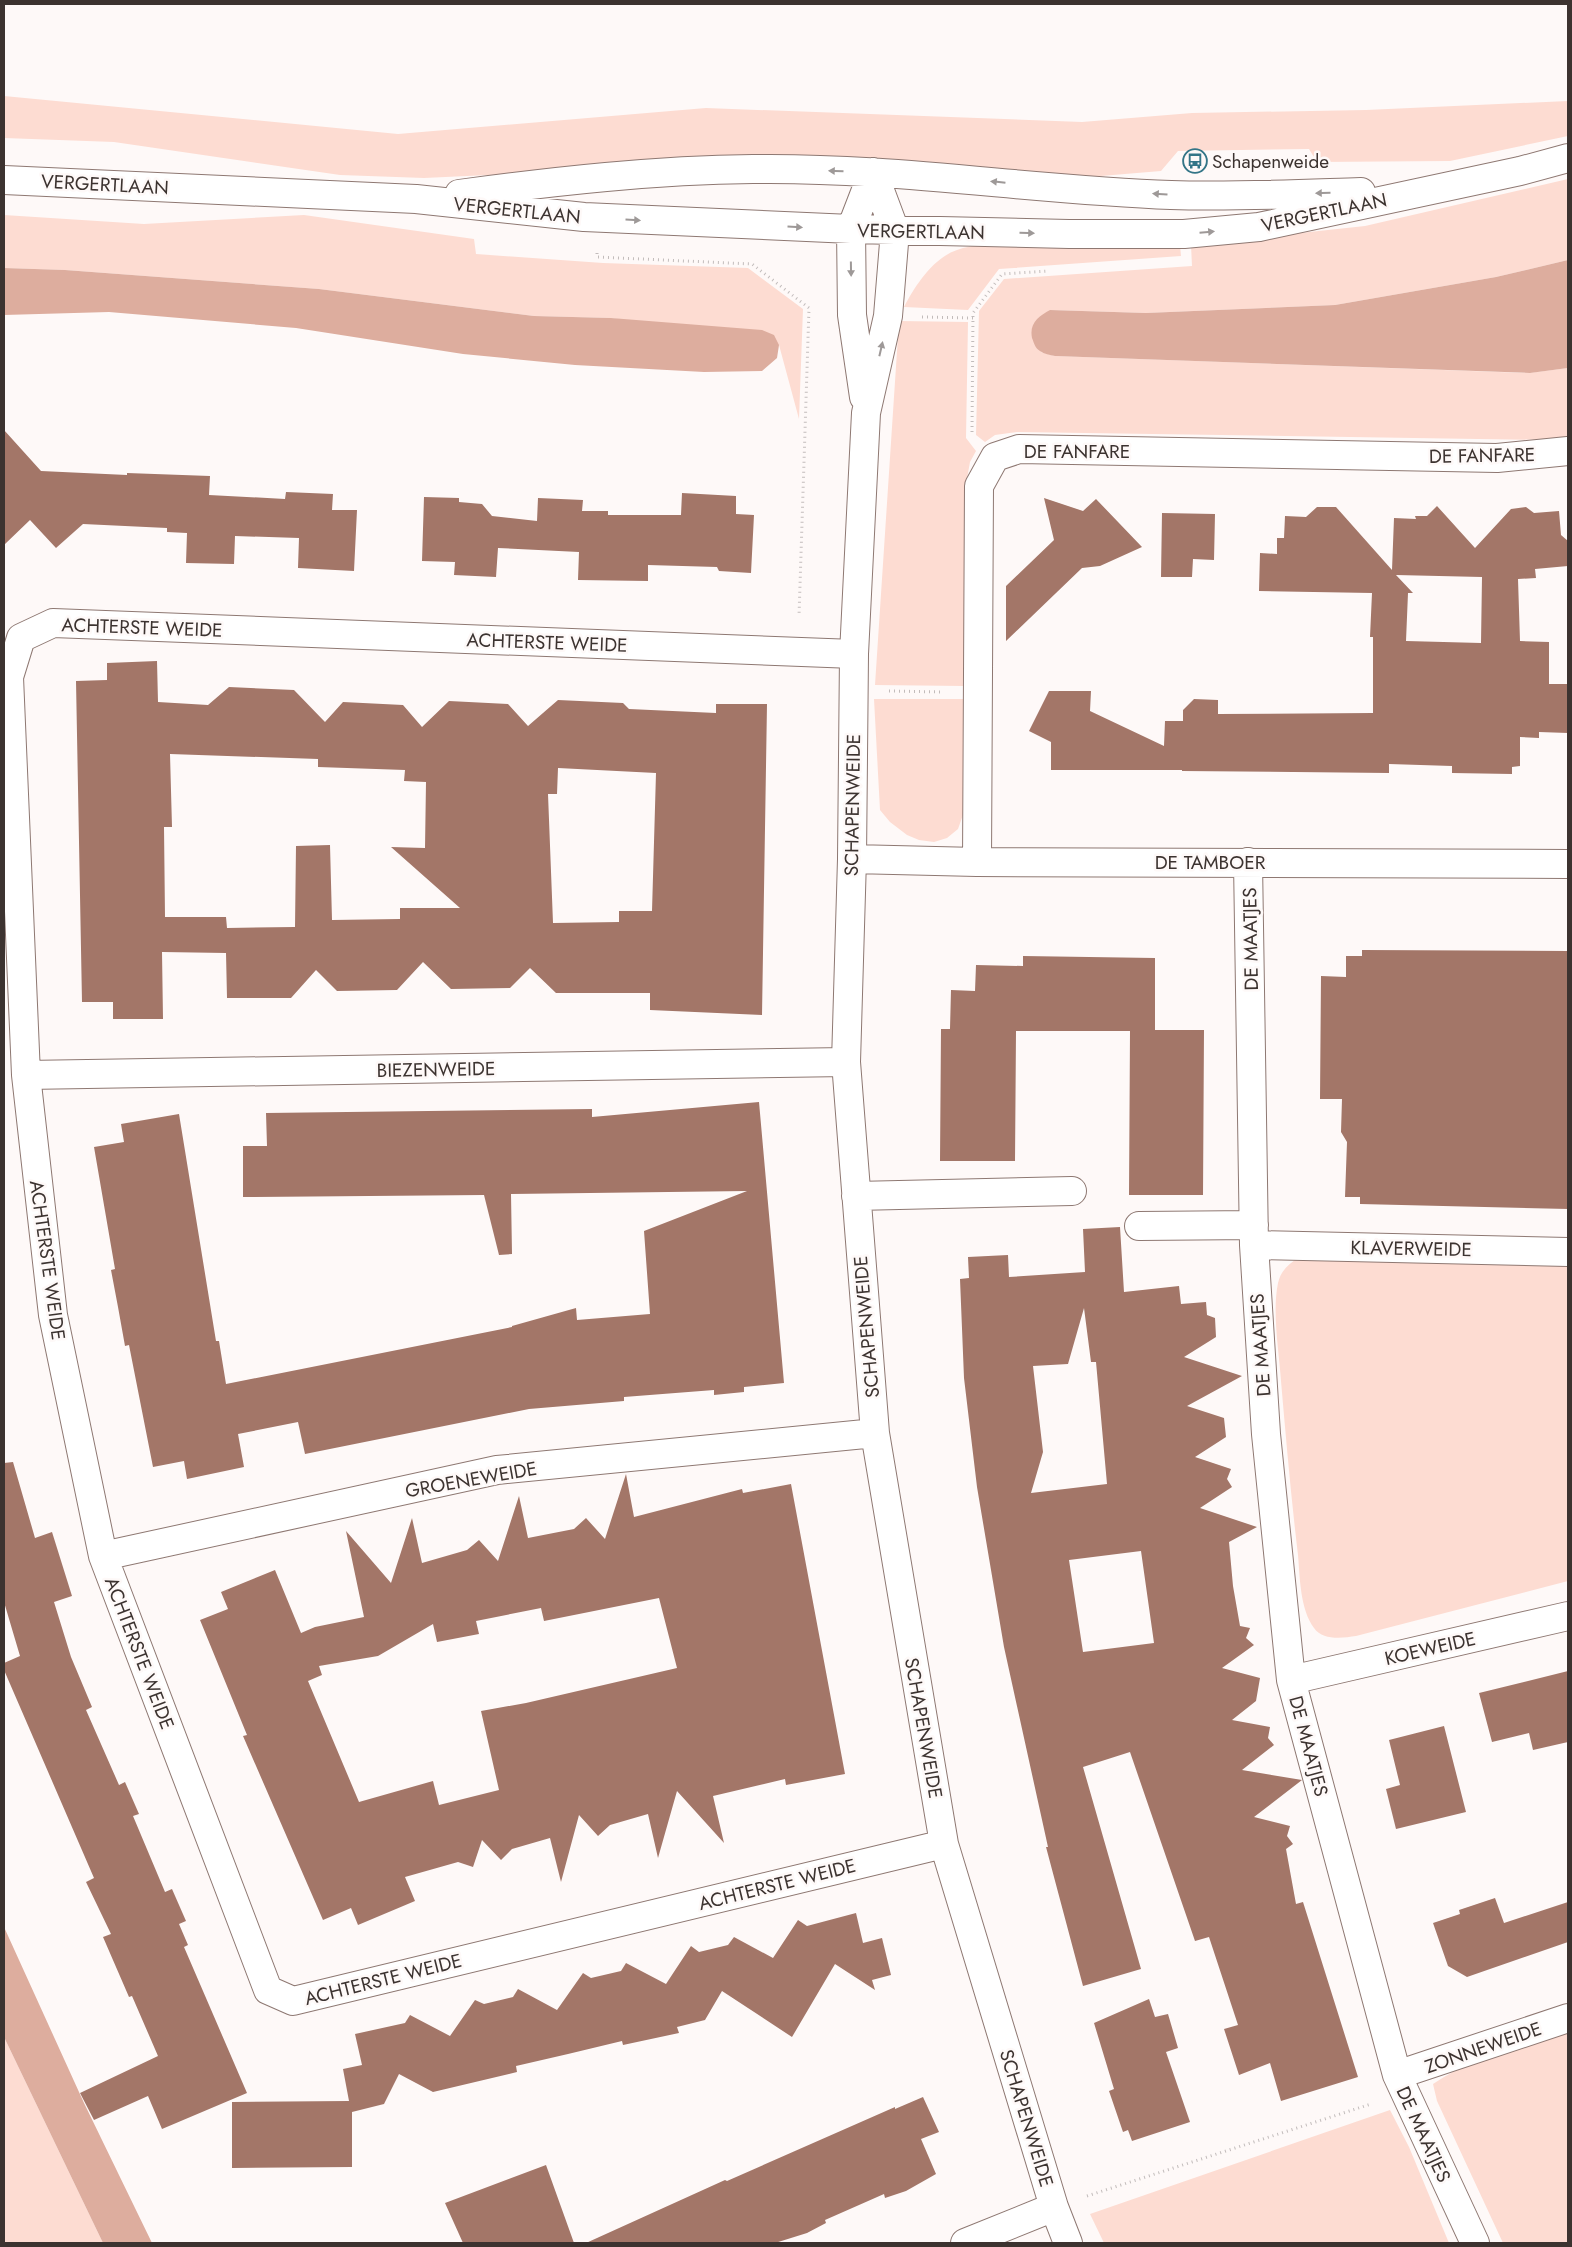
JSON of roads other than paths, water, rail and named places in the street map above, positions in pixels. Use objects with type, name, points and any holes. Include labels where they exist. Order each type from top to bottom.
[{"type":"street","name":"VERGERTLAAN","points":[[4,180],[416,199],[584,217],[895,231],[1184,234],[1259,227],[1424,190],[1520,171],[1568,158]]},
{"type":"street","name":"VERGERTLAAN","points":[[416,199],[544,182],[632,174],[754,168],[873,172],[1171,195],[1424,190]]},
{"type":"street","name":"SCHAPENWEIDE","points":[[866,413],[852,315],[851,229],[873,172]]},
{"type":"street","name":"SCHAPENWEIDE","points":[[873,172],[895,231],[888,316],[866,413],[854,654],[852,859],[846,1062],[875,1434],[944,1844],[1054,2207],[1068,2243]]},
{"type":"street","name":"DE FANFARE","points":[[977,862],[979,486],[995,457],[1019,449],[1497,458],[1568,451]]},
{"type":"street","name":"ACHTERSTE WEIDE","points":[[854,654],[53,623],[21,638],[8,677],[26,1075],[53,1315],[104,1556],[268,1990],[293,2001],[944,1844]]},
{"type":"street","name":"DE TAMBOER","points":[[852,859],[977,862],[1568,864]]},
{"type":"street","name":"DE MAATJES","points":[[1248,862],[1254,1235],[1266,1434],[1291,1680],[1401,2084],[1475,2243]]},
{"type":"street","name":"BIEZENWEIDE","points":[[26,1075],[846,1062]]},
{"type":"street","points":[[856,1196],[1072,1191]]},
{"type":"street","points":[[1139,1226],[1254,1235]]},
{"type":"street","name":"KLAVERWEIDE","points":[[1254,1235],[1568,1252]]},
{"type":"street","name":"GROENEWEIDE","points":[[104,1556],[496,1470],[875,1434]]},
{"type":"street","name":"KOEWEIDE","points":[[1291,1680],[1568,1616]]},
{"type":"street","name":"ZONNEWEIDE","points":[[1401,2084],[1568,2018]]},
{"type":"street","points":[[965,2243],[1054,2207]]},
{"type":"place","name":"Schapenweide","points":[[1195,161]]}]
